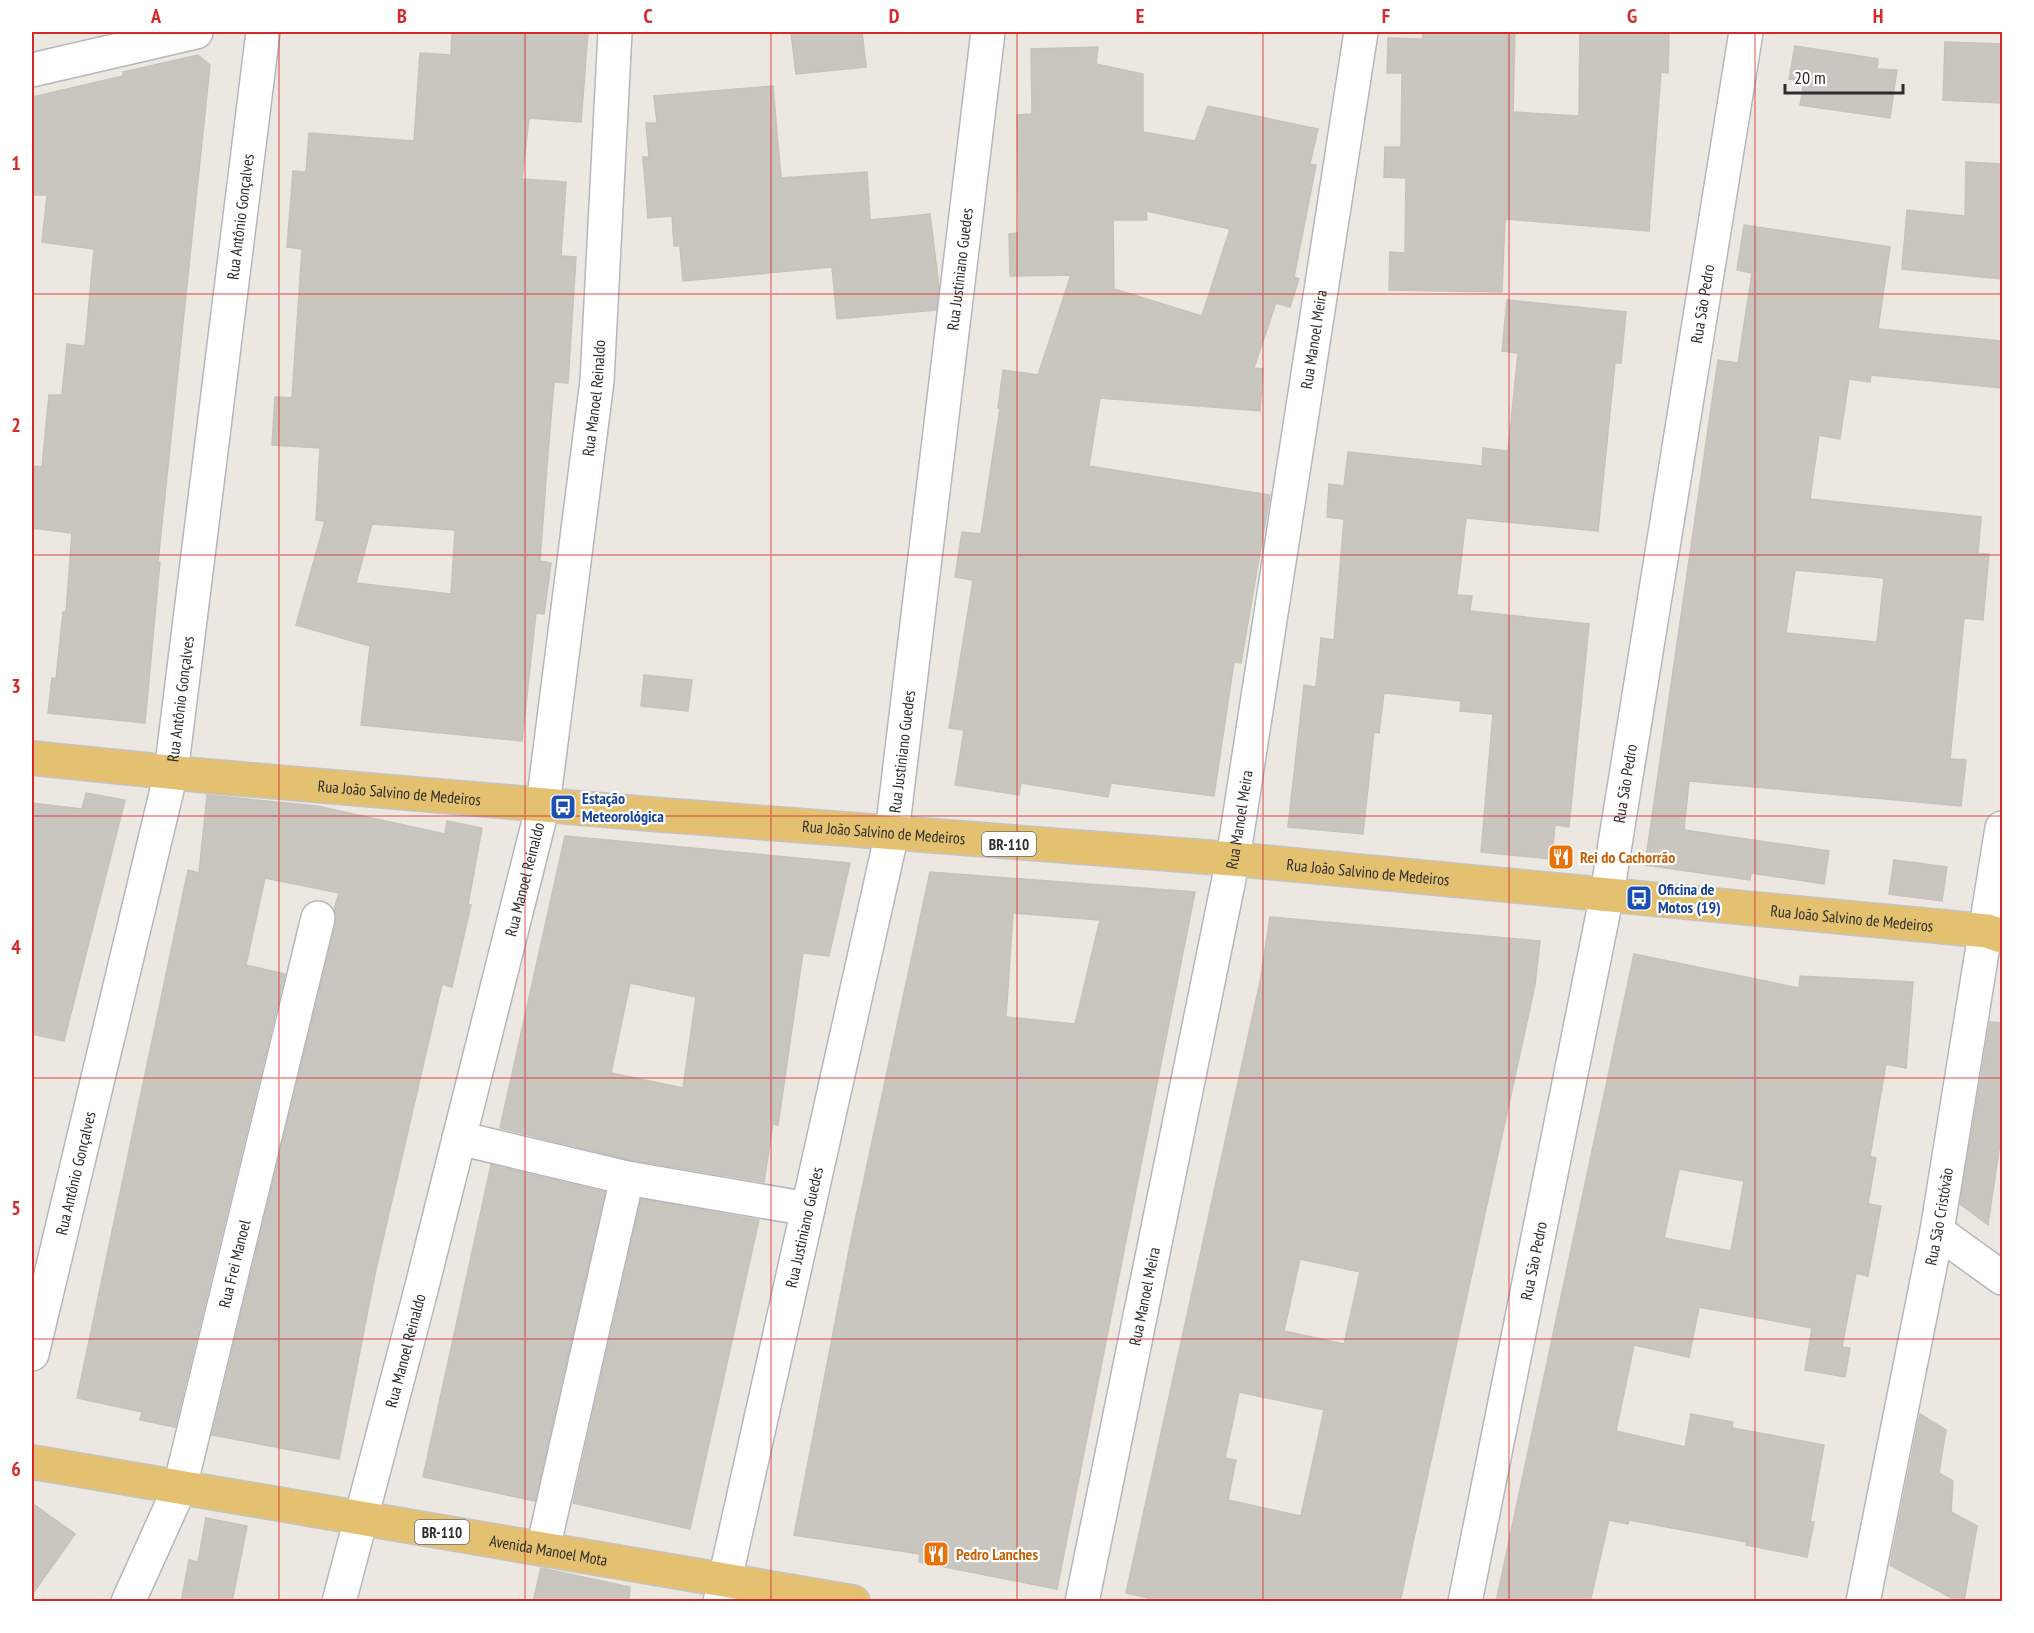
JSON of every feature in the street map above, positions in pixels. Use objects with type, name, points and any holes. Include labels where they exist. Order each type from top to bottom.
[{"type":"main road","name":"Rua João Salvino de Medeiros","points":[[32,758],[171,773],[543,805],[1233,859],[1995,933]]},
{"type":"main road","name":"Avenida Manoel Mota","points":[[32,1462],[543,1549],[723,1590],[853,1602]]},
{"type":"street","points":[[32,70],[196,32]]},
{"type":"street","name":"Rua Antônio Gonçalves","points":[[32,1354],[171,773],[263,32]]},
{"type":"street","name":"Rua Manoel Reinaldo","points":[[339,1602],[422,1290],[543,805],[597,381],[615,32]]},
{"type":"street","name":"Rua Justiniano Guedes","points":[[723,1590],[892,833],[988,32]]},
{"type":"street","name":"Rua Manoel Meira","points":[[1082,1602],[1233,859],[1361,32]]},
{"type":"street","name":"Rua São Pedro","points":[[1465,1602],[1607,894],[1746,32]]},
{"type":"street","name":"Rua São Cristóvão","points":[[1863,1602],[1995,933],[2002,828]]},
{"type":"street","name":"Rua Frei Manoel","points":[[128,1602],[180,1487],[318,918]]},
{"type":"street","points":[[459,1138],[627,1178],[808,1209]]},
{"type":"street","points":[[543,1549],[627,1178]]},
{"type":"street","points":[[1937,1232],[2002,1278]]},
{"type":"building","points":[[452,32],[588,32],[581,122],[529,118],[522,179],[566,182],[561,256],[576,257],[568,383],[554,382],[548,453],[540,561],[551,563],[544,614],[536,613],[522,741],[361,725],[370,646],[296,625],[325,521],[316,520],[320,448],[272,445],[275,397],[292,398],[302,249],[287,247],[293,171],[306,172],[309,133],[414,141],[420,53],[451,55]],"holes":[[[372,524],[455,530],[451,594],[356,583]]]},
{"type":"building","points":[[791,32],[862,32],[866,67],[796,74]]},
{"type":"building","points":[[1423,32],[1515,32],[1513,112],[1579,116],[1580,32],[1669,32],[1668,73],[1661,72],[1649,231],[1505,219],[1502,292],[1389,290],[1390,252],[1405,253],[1406,178],[1384,177],[1385,147],[1401,147],[1402,73],[1387,73],[1388,38],[1423,39]]},
{"type":"building","points":[[1945,42],[2002,44],[2002,103],[1943,100]]},
{"type":"building","points":[[1795,46],[1878,59],[1877,69],[1897,70],[1890,118],[1800,105],[1804,81],[1789,79]]},
{"type":"building","points":[[1098,47],[1096,64],[1143,74],[1143,132],[1195,141],[1208,106],[1318,129],[1310,164],[1316,165],[1294,277],[1299,279],[1290,307],[1276,303],[1254,368],[1263,369],[1260,411],[1100,398],[1089,466],[1270,495],[1241,663],[1234,662],[1214,796],[1111,783],[1108,797],[1021,783],[1019,795],[955,785],[964,730],[949,728],[973,580],[955,577],[962,532],[981,534],[1000,408],[998,408],[1003,370],[1038,375],[1071,275],[1010,276],[1009,234],[1019,233],[1017,115],[1032,114],[1031,49]],"holes":[[[1146,211],[1230,229],[1202,316],[1114,289],[1113,220],[1147,220]]]},
{"type":"building","points":[[198,55],[210,65],[158,562],[160,562],[145,723],[48,713],[52,678],[56,679],[63,612],[66,612],[72,533],[32,528],[32,466],[42,467],[49,395],[62,395],[67,344],[85,346],[94,249],[42,242],[47,195],[32,195],[32,97],[123,76],[123,72]]},
{"type":"building","points":[[773,86],[781,178],[867,172],[870,220],[930,214],[939,287],[936,310],[837,319],[832,267],[683,281],[680,246],[674,246],[672,216],[648,218],[643,157],[649,157],[646,123],[657,123],[654,96]]},
{"type":"building","points":[[1966,162],[2002,164],[2002,279],[1902,269],[1907,210],[1965,216]]},
{"type":"building","points":[[1744,225],[1890,247],[1878,329],[2002,341],[2002,388],[1871,375],[1870,382],[1849,379],[1840,439],[1819,435],[1810,499],[1981,517],[1978,554],[1989,554],[1983,620],[1964,618],[1950,759],[1966,760],[1961,806],[1689,781],[1684,830],[1829,851],[1824,884],[1751,873],[1750,880],[1645,865],[1718,360],[1738,363],[1752,273],[1737,270]],"holes":[[[1795,570],[1884,578],[1877,642],[1786,633]]]},
{"type":"building","points":[[1507,300],[1626,312],[1621,363],[1615,363],[1598,531],[1466,518],[1457,595],[1472,596],[1470,611],[1589,624],[1569,827],[1555,825],[1552,859],[1481,852],[1493,714],[1460,711],[1461,701],[1384,693],[1379,733],[1374,732],[1363,834],[1288,827],[1304,685],[1316,687],[1321,638],[1334,640],[1344,519],[1327,517],[1329,484],[1344,486],[1348,452],[1482,466],[1483,448],[1508,451],[1518,353],[1502,351]]},
{"type":"building","points":[[644,675],[692,680],[688,711],[641,706]]},
{"type":"building","points":[[86,793],[125,800],[64,1041],[32,1034],[32,803],[82,809]]},
{"type":"building","points":[[207,795],[317,806],[445,834],[447,821],[482,828],[468,905],[471,905],[452,987],[442,984],[375,1274],[339,1459],[212,1435],[336,922],[334,909],[339,893],[265,878],[246,965],[285,974],[175,1427],[140,1420],[142,1412],[77,1398],[188,870],[199,873]]},
{"type":"building","points":[[565,836],[850,863],[829,956],[803,953],[778,1125],[773,1124],[764,1182],[631,1160],[500,1128]],"holes":[[[630,983],[696,997],[683,1088],[611,1073]]]},
{"type":"building","points":[[1894,860],[1947,867],[1942,901],[1889,894]]},
{"type":"building","points":[[930,872],[1195,892],[1057,1589],[919,1562],[920,1554],[794,1535],[852,1235]],"holes":[[[1013,913],[1100,920],[1075,1024],[1006,1017]]]},
{"type":"building","points":[[1270,917],[1540,941],[1535,985],[1400,1602],[1165,1602],[1126,1593],[1260,982]],"holes":[[[1300,1259],[1360,1272],[1344,1344],[1284,1331]],[[1239,1392],[1324,1410],[1301,1516],[1228,1500],[1236,1460],[1225,1458]]]},
{"type":"building","points":[[1634,954],[1799,988],[1800,976],[1913,982],[1906,1068],[1886,1064],[1870,1156],[1876,1158],[1868,1204],[1881,1206],[1868,1276],[1856,1273],[1842,1347],[1850,1348],[1845,1377],[1805,1370],[1812,1328],[1699,1307],[1689,1357],[1634,1345],[1616,1431],[1685,1447],[1691,1414],[1733,1422],[1732,1428],[1824,1445],[1810,1522],[1814,1522],[1807,1557],[1746,1545],[1747,1542],[1629,1520],[1628,1524],[1609,1520],[1590,1602],[1496,1602]],"holes":[[[1679,1169],[1744,1181],[1731,1251],[1664,1238]]]},
{"type":"building","points":[[1990,1022],[2002,1023],[2002,1130],[1988,1225],[1960,1204]]},
{"type":"building","points":[[491,1165],[605,1192],[535,1501],[423,1477]]},
{"type":"building","points":[[641,1199],[759,1220],[690,1529],[573,1503]]},
{"type":"building","points":[[1920,1414],[1946,1430],[1939,1473],[1953,1481],[1951,1512],[1977,1526],[1964,1602],[1959,1602],[1890,1565]]},
{"type":"building","points":[[32,1503],[75,1534],[32,1595]]},
{"type":"building","points":[[206,1518],[247,1526],[232,1602],[181,1602],[189,1560],[198,1562]]},
{"type":"building","points":[[541,1568],[630,1587],[629,1602],[533,1602]]},
{"type":"place","name":"Estação Meteorológica","points":[[563,807]]},
{"type":"place","name":"Rei do Cachorrão","points":[[1561,857]]},
{"type":"place","name":"Oficina de Motos (19)","points":[[1639,898]]},
{"type":"place","name":"Pedro Lanches","points":[[936,1554]]}]
